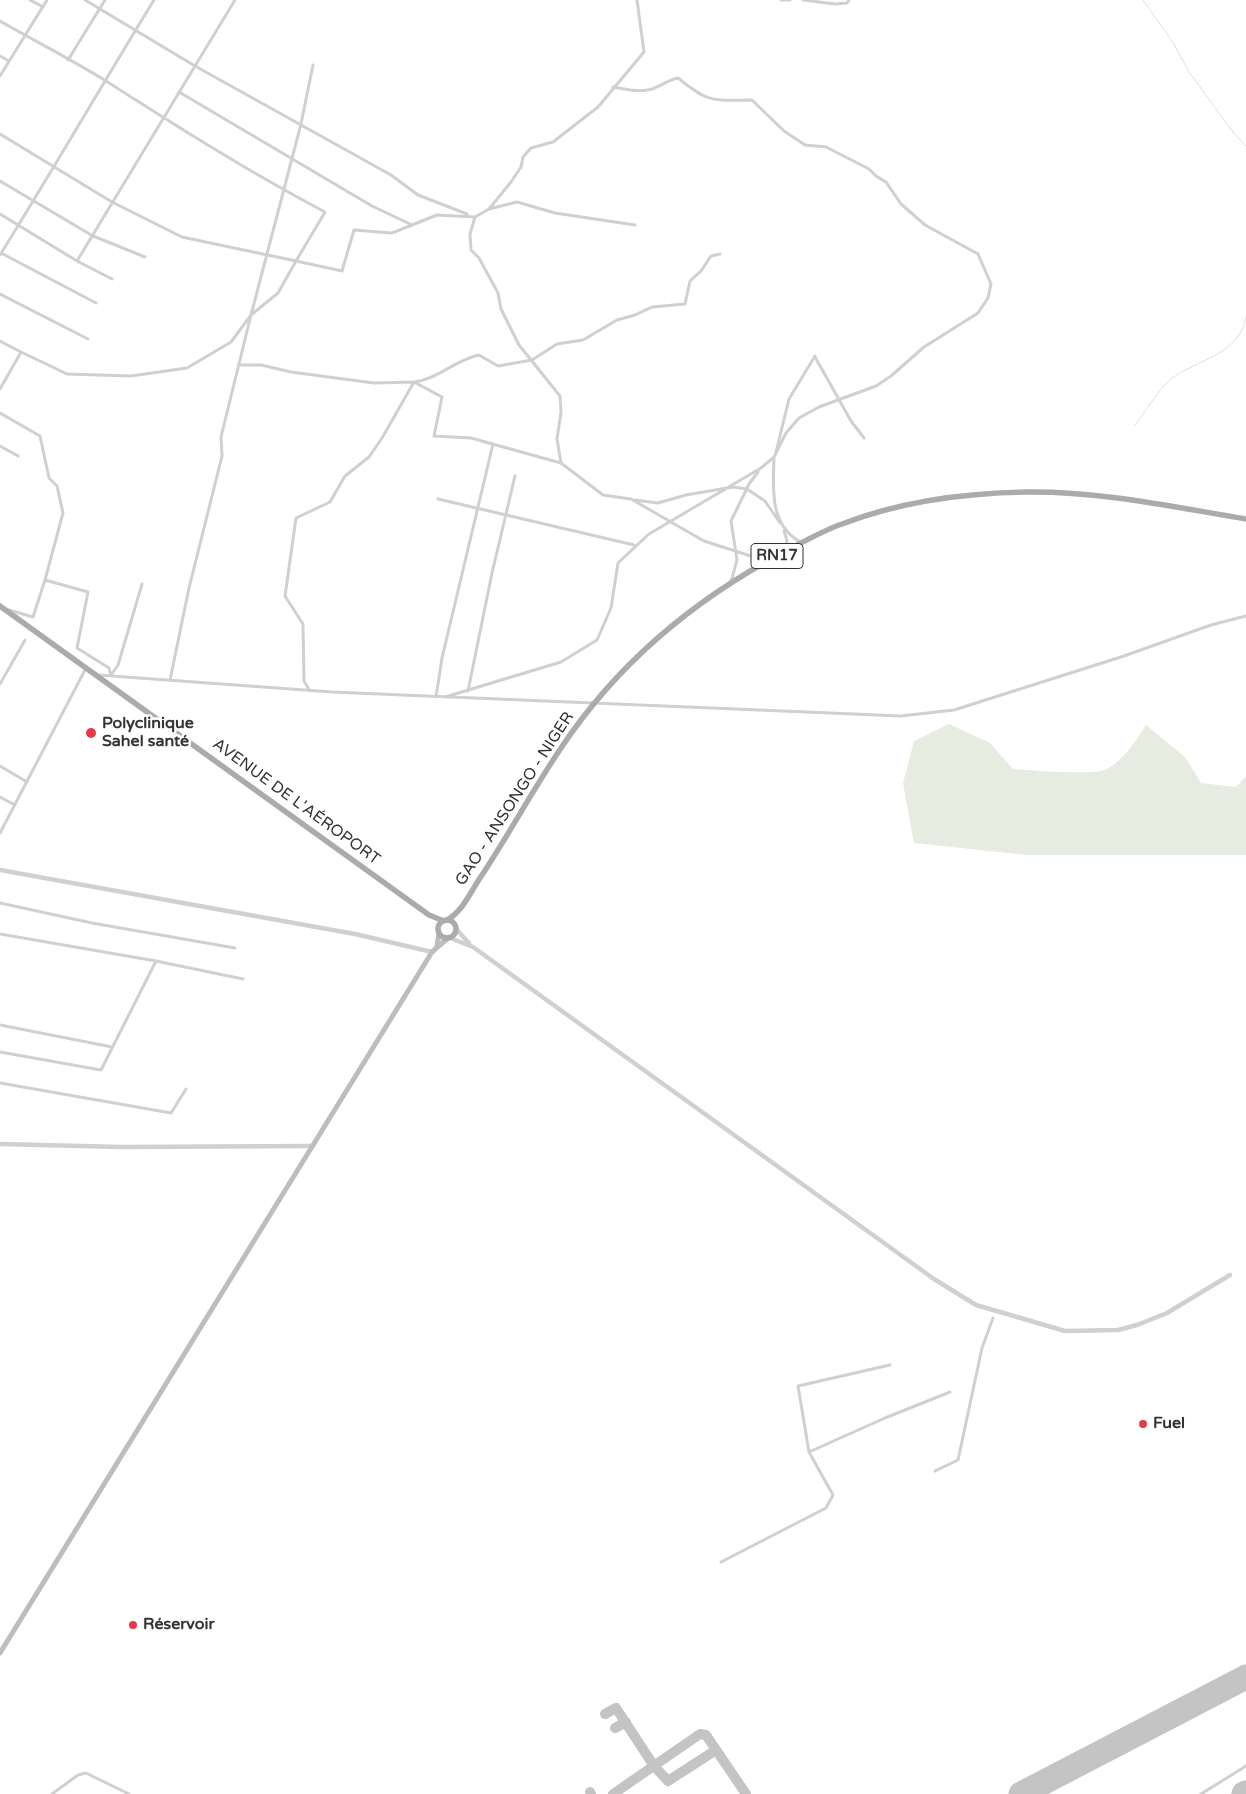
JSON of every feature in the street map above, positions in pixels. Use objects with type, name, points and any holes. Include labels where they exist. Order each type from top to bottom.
[{"type":"main road","name":"GAO - ANSONGO - NIGER","points":[[460,908],[561,748],[593,704],[622,671],[658,636],[705,600],[785,551],[840,524],[891,509],[981,495],[1024,492],[1105,496],[1246,519]]},
{"type":"main road","name":"AVENUE DE L'AÉROPORT","points":[[2,608],[429,915]]},
{"type":"main road","name":"RN17","points":[[445,921],[460,908]]},
{"type":"main road","name":"RN17","points":[[456,928],[460,908]]},
{"type":"main road","points":[[429,915],[445,921],[456,928],[449,938],[434,950]]},
{"type":"main road","points":[[429,915],[443,937],[449,938]]},
{"type":"main road","points":[[0,1653],[199,1333],[311,1146],[434,950],[439,931],[445,921]]},
{"type":"street","points":[[30,0],[43,7]]},
{"type":"street","points":[[0,76],[47,0]]},
{"type":"street","points":[[85,0],[195,66],[391,175],[418,195],[475,216],[489,209],[517,202],[554,213],[635,225]]},
{"type":"street","points":[[68,60],[105,0]]},
{"type":"street","points":[[96,303],[0,254],[34,202],[54,165],[154,0]]},
{"type":"street","points":[[77,261],[235,0]]},
{"type":"street","points":[[489,209],[511,182],[520,168],[523,157],[531,148],[552,142],[598,107],[613,86],[644,52],[637,0]]},
{"type":"street","points":[[781,0],[790,0]]},
{"type":"street","points":[[803,0],[835,4],[847,3],[849,0]]},
{"type":"street","points":[[0,21],[105,81],[163,119],[282,190],[325,212],[278,293],[251,315],[231,342],[187,368],[131,376],[67,374],[0,341]]},
{"type":"street","points":[[0,56],[9,61]]},
{"type":"street","points":[[170,680],[188,588],[222,456],[221,437],[238,365],[268,255],[282,190],[301,124],[313,65]]},
{"type":"street","points":[[445,697],[561,662],[597,640],[611,608],[618,564],[650,534],[733,487],[760,468],[774,457],[786,433],[799,418],[839,399],[876,386],[924,348],[978,313],[988,298],[991,284],[978,254],[925,225],[901,204],[886,182],[863,164],[826,147],[805,145],[784,131],[752,100],[712,101],[697,93],[678,78],[665,81],[652,89],[632,90],[613,86]]},
{"type":"street","points":[[179,92],[372,206],[410,224]]},
{"type":"street","points":[[0,134],[54,165],[112,202],[182,237],[342,271],[354,230],[392,233],[410,224],[437,215],[470,215]]},
{"type":"street","points":[[0,181],[93,236],[145,257]]},
{"type":"street","points":[[0,214],[77,261],[112,279]]},
{"type":"street","points":[[475,216],[470,234],[472,250],[479,258],[498,293],[501,309],[519,345],[560,396],[561,412],[557,439],[561,463]]},
{"type":"street","points":[[238,365],[262,365],[291,372],[374,383],[427,380],[465,358],[479,355],[498,366],[532,360],[557,344],[583,340],[617,320],[635,315],[652,307],[685,304],[690,280],[701,271],[711,256],[720,254]]},
{"type":"street","points":[[0,294],[88,339]]},
{"type":"street","points":[[0,390],[21,352]]},
{"type":"street","points":[[785,551],[787,540],[773,503],[774,457],[789,399],[815,356],[816,361],[864,438]]},
{"type":"street","points":[[414,382],[442,396],[434,436],[470,438],[561,463],[603,495],[658,503],[686,494],[733,487],[747,488],[765,501],[784,529],[793,538],[802,543]]},
{"type":"street","points":[[310,691],[304,681],[303,624],[284,596],[296,518],[330,502],[345,476],[369,457],[414,382]]},
{"type":"street","points":[[0,413],[40,436],[49,478],[57,486],[63,512],[33,617],[2,608]]},
{"type":"street","points":[[436,697],[442,658],[493,444]]},
{"type":"street","points":[[0,446],[18,456]]},
{"type":"street","points":[[730,583],[736,560],[731,521],[747,488],[760,468]]},
{"type":"street","points":[[468,691],[514,476]]},
{"type":"street","points":[[438,498],[634,545]]},
{"type":"street","points":[[631,499],[704,541],[734,549],[754,557],[773,558]]},
{"type":"street","points":[[45,580],[88,592],[77,648],[109,668],[111,676]]},
{"type":"street","points":[[111,676],[118,665],[142,584]]},
{"type":"street","points":[[95,675],[310,691],[902,716],[954,710],[1124,656],[1211,624],[1246,616]]},
{"type":"street","points":[[0,684],[25,640]]},
{"type":"street","points":[[0,833],[86,668]]},
{"type":"street","points":[[0,766],[26,782]]},
{"type":"street","points":[[0,797],[15,805]]},
{"type":"street","points":[[0,870],[356,934],[434,950]]},
{"type":"street","points":[[0,903],[92,923],[235,948]]},
{"type":"street","points":[[456,928],[470,944],[934,1279],[976,1305],[1066,1331],[1118,1330],[1167,1313],[1230,1275]]},
{"type":"street","points":[[0,934],[156,961],[242,979]]},
{"type":"street","points":[[449,938],[470,944]]},
{"type":"street","points":[[0,1052],[101,1070],[156,961]]},
{"type":"street","points":[[0,1025],[112,1047]]},
{"type":"street","points":[[0,1083],[172,1113],[186,1089]]},
{"type":"street","points":[[0,1144],[122,1147],[311,1146]]},
{"type":"street","points":[[935,1471],[958,1460],[982,1348],[993,1318]]},
{"type":"street","points":[[721,1562],[826,1508],[833,1495],[809,1452],[798,1386],[890,1366]]},
{"type":"street","points":[[809,1452],[885,1418],[950,1392]]},
{"type":"street","points":[[1201,1794],[1246,1766]]},
{"type":"street","points":[[52,1794],[78,1775],[86,1773],[129,1794]]},
{"type":"shaded area","points":[[949,724],[990,743],[1013,769],[1076,772],[1100,771],[1113,765],[1129,749],[1146,725],[1185,757],[1201,783],[1236,787],[1246,776],[1246,855],[1027,855],[914,843],[903,783],[914,741]]},
{"type":"waterway","points":[[1143,0],[1174,44],[1189,72],[1233,132],[1246,146]]},
{"type":"waterway","points":[[1135,425],[1156,395],[1171,379],[1216,355],[1235,340],[1242,330],[1246,317]]},
{"type":"taxiway","points":[[605,1714],[616,1708],[654,1766],[668,1781],[716,1750]]},
{"type":"taxiway","points":[[615,1728],[626,1722]]},
{"type":"taxiway","points":[[613,1794],[700,1734],[706,1735],[746,1794]]},
{"type":"runway","points":[[1021,1794],[1246,1677]]},
{"type":"place","name":"Polyclinique Sahel santé","points":[[91,733]]},
{"type":"place","name":"Fuel","points":[[1143,1424]]},
{"type":"place","name":"Réservoir","points":[[133,1625]]}]
